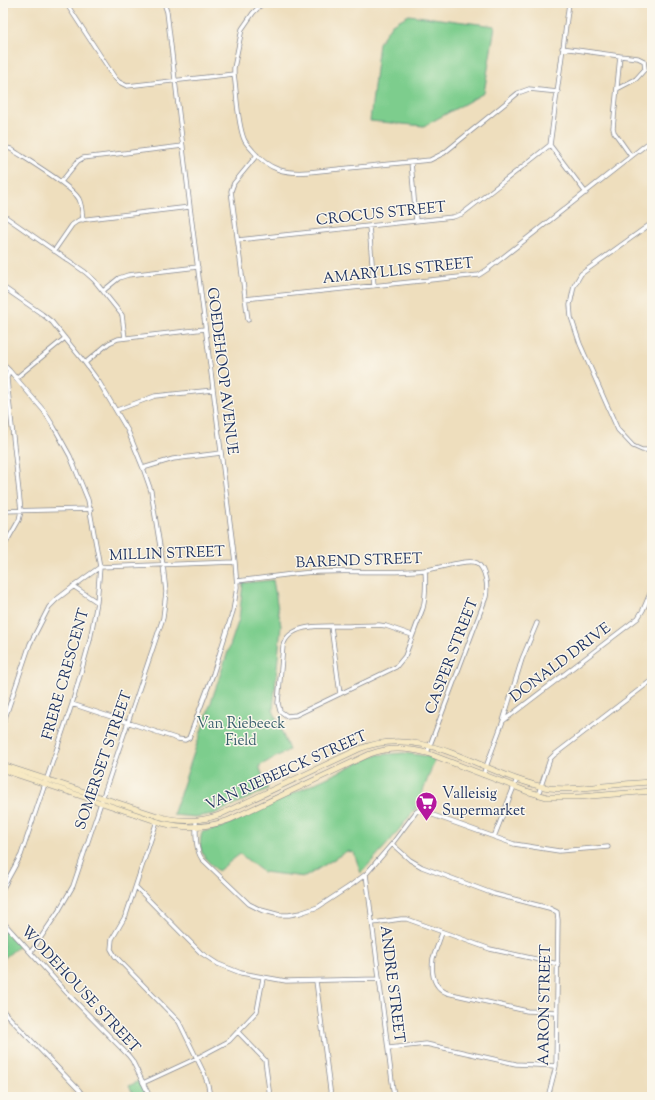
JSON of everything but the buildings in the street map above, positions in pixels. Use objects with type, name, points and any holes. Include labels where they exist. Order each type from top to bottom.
[{"type":"street","points":[[3,4],[9,3]]},
{"type":"street","points":[[66,3],[115,78],[127,86],[234,74]]},
{"type":"street","name":"GOEDEHOOP AVENUE","points":[[128,722],[178,739],[185,740],[190,737],[213,674],[233,611],[237,581],[182,146],[167,12],[164,3]]},
{"type":"street","points":[[263,3],[253,13],[242,30],[234,74],[242,132],[247,144],[256,155],[273,168],[293,173],[430,160],[438,156],[518,93],[529,89],[558,92]]},
{"type":"street","points":[[569,3],[550,145],[586,193]]},
{"type":"street","points":[[562,48],[641,58],[644,62],[645,69],[636,79],[617,89]]},
{"type":"street","points":[[620,56],[613,128],[614,132],[631,156]]},
{"type":"street","name":"AMARYLLIS STREET","points":[[245,299],[473,276],[483,273],[652,140]]},
{"type":"street","name":"CROCUS STREET","points":[[238,240],[453,217],[462,214],[550,145]]},
{"type":"street","points":[[61,182],[78,160],[83,158],[182,146]]},
{"type":"street","points":[[3,147],[12,149],[61,182],[78,197],[83,220]]},
{"type":"street","points":[[248,320],[232,188],[234,183],[256,155]]},
{"type":"street","points":[[411,162],[416,221]]},
{"type":"street","points":[[54,251],[72,225],[79,220],[190,207]]},
{"type":"street","points":[[3,215],[89,275],[122,315],[125,338]]},
{"type":"street","points":[[652,223],[585,270],[578,278],[574,286],[570,305],[571,317],[580,344],[620,433],[635,448],[652,450]]},
{"type":"street","points":[[369,226],[374,286]]},
{"type":"street","points":[[102,291],[124,276],[198,267]]},
{"type":"street","name":"SOMERSET STREET","points":[[3,287],[52,322],[85,363],[128,431],[144,468],[151,491],[166,592],[163,618],[70,891],[51,923],[31,952]]},
{"type":"street","points":[[85,363],[109,343],[125,338],[205,329]]},
{"type":"street","points":[[16,378],[65,338]]},
{"type":"street","name":"FRERE CRESCENT","points":[[3,364],[44,412],[62,440],[81,480],[90,508],[100,567],[97,602],[90,640],[72,704],[21,855],[3,888]]},
{"type":"street","points":[[3,548],[19,520],[21,511],[8,390],[7,378],[9,370]]},
{"type":"street","points":[[116,410],[152,397],[213,390]]},
{"type":"street","points":[[144,468],[173,459],[221,453]]},
{"type":"street","points":[[3,511],[90,508]]},
{"type":"street","name":"MILLIN STREET","points":[[100,567],[235,562]]},
{"type":"street","name":"BAREND STREET","points":[[237,581],[314,572],[425,570],[469,562],[477,563],[481,566]]},
{"type":"street","name":"CASPER STREET","points":[[427,753],[486,597],[486,584],[481,566]]},
{"type":"street","points":[[3,724],[30,644],[52,603],[100,567]]},
{"type":"street","points":[[412,635],[383,626],[312,626],[294,632],[287,638],[283,646],[278,703],[281,713],[292,717],[396,667],[404,658],[425,599],[425,570]]},
{"type":"street","points":[[74,586],[97,602]]},
{"type":"street","name":"DONALD DRIVE","points":[[503,720],[631,622],[641,613],[652,589]]},
{"type":"street","points":[[483,774],[503,720],[522,658],[537,623]]},
{"type":"street","points":[[331,626],[340,694]]},
{"type":"street","points":[[538,795],[550,760],[554,755],[652,680]]},
{"type":"street","points":[[72,704],[128,722]]},
{"type":"street","name":"VAN RIEBEECK STREET","points":[[157,819],[183,821],[196,820],[210,818],[225,813],[369,745],[381,742],[413,742],[429,746],[541,786],[565,789],[652,782]]},
{"type":"street","name":"VAN RIEBEECK STREET","points":[[3,764],[46,781],[178,826],[196,827],[211,826],[229,820],[372,753],[398,749],[427,753],[538,795],[554,797],[579,797],[652,791]]},
{"type":"street","name":"VAN RIEBEECK STREET","points":[[3,770],[46,781]]},
{"type":"street","points":[[494,837],[517,778]]},
{"type":"street","points":[[196,820],[198,852],[202,859],[248,904],[271,913],[289,915],[314,909],[366,874],[392,844],[416,812],[421,810],[514,844],[559,851],[608,847]]},
{"type":"street","points":[[157,819],[126,915],[113,936],[111,943],[112,952],[182,1026],[207,1080],[210,1097]]},
{"type":"street","name":"AARON STREET","points":[[392,844],[410,860],[422,867],[494,894],[552,908],[558,914],[556,1066],[548,1097]]},
{"type":"street","name":"ANDRE STREET","points":[[366,874],[394,1097]]},
{"type":"street","points":[[136,887],[206,957],[218,964],[241,973],[286,981],[379,979]]},
{"type":"street","points":[[373,923],[404,919],[490,949],[558,964]]},
{"type":"street","name":"WODEHOUSE STREET","points":[[3,922],[67,994],[128,1055],[150,1097]]},
{"type":"street","points":[[442,933],[433,958],[432,966],[435,981],[441,990],[447,993],[522,1010],[557,1012]]},
{"type":"street","points":[[143,1083],[225,1044],[257,1011],[263,978]]},
{"type":"street","points":[[316,981],[331,1097]]},
{"type":"street","points":[[3,1011],[84,1097]]},
{"type":"street","points":[[238,1032],[265,1060],[270,1097]]},
{"type":"street","points":[[388,1048],[426,1044],[516,1064],[556,1066]]},
{"type":"green space","points":[[409,15],[495,26],[484,93],[424,126],[370,121],[379,43],[392,24]]},
{"type":"green space","name":"Van Riebeeck Field","points":[[273,580],[281,626],[273,710],[289,750],[259,766],[268,789],[214,814],[195,817],[173,815],[239,619],[243,583]]},
{"type":"green space","name":"Van Riebeeck Field","points":[[404,753],[426,756],[435,759],[417,807],[389,842],[361,873],[354,853],[347,851],[305,877],[263,872],[240,854],[218,871],[205,858],[200,845],[202,832],[222,827],[375,755]]},
{"type":"green space","points":[[3,929],[19,946],[3,959]]},
{"type":"green space","points":[[139,1081],[147,1097],[135,1097],[129,1086]]},
{"type":"place","name":"Valleisig Supermarket","points":[[426,822]]}]
